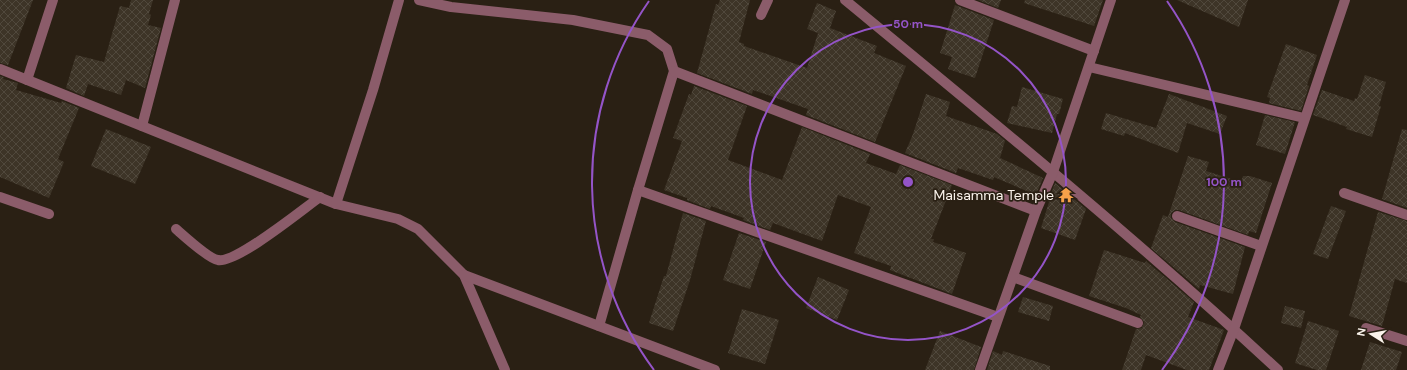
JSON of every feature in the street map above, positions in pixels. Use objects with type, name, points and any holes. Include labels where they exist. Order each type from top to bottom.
[{"type":"street","points":[[28,80],[53,0]]},
{"type":"street","points":[[142,126],[175,0]]},
{"type":"street","points":[[336,204],[373,90],[399,0]]},
{"type":"street","points":[[419,0],[451,7],[573,20],[648,35],[667,49],[674,71],[599,326]]},
{"type":"street","points":[[761,15],[768,0]]},
{"type":"street","points":[[845,0],[1053,172],[1234,329],[1278,370]]},
{"type":"street","points":[[960,0],[1094,51]]},
{"type":"street","points":[[980,370],[1036,211],[1053,172],[1111,0]]},
{"type":"street","points":[[1218,370],[1234,329],[1345,0]]},
{"type":"street","points":[[1089,67],[1304,118]]},
{"type":"street","points":[[0,69],[336,204],[398,219],[418,229],[464,275],[505,370]]},
{"type":"street","points":[[674,71],[1036,211]]},
{"type":"street","points":[[638,190],[998,317]]},
{"type":"street","points":[[1344,193],[1407,215]]},
{"type":"street","points":[[0,197],[48,214]]},
{"type":"street","points":[[176,229],[210,256],[218,260],[229,259],[255,244],[320,197]]},
{"type":"street","points":[[1177,216],[1261,246]]},
{"type":"street","points":[[464,275],[715,370]]},
{"type":"street","points":[[1013,277],[1138,322]]},
{"type":"street","points":[[1366,328],[1407,342]]},
{"type":"building","points":[[0,0],[33,0],[8,65],[0,63]]},
{"type":"building","points":[[131,0],[153,0],[148,25],[161,28],[145,88],[126,80],[121,95],[88,84],[84,96],[66,88],[76,55],[104,62],[120,6],[129,8]]},
{"type":"building","points":[[720,0],[750,0],[739,42],[744,44],[744,46],[807,68],[818,33],[807,29],[817,3],[836,11],[830,28],[877,46],[874,53],[906,66],[875,142],[806,115],[808,109],[753,90],[752,94],[697,73],[716,4],[718,5]]},
{"type":"building","points":[[978,0],[1001,0],[998,8]]},
{"type":"building","points":[[1025,0],[1103,0],[1094,26],[1024,3]]},
{"type":"building","points":[[1177,0],[1248,0],[1239,27]]},
{"type":"building","points":[[955,5],[994,20],[975,78],[948,69],[952,57],[940,53]]},
{"type":"building","points":[[1286,44],[1317,55],[1307,85],[1309,86],[1301,111],[1269,103],[1270,98],[1267,97]]},
{"type":"building","points":[[1365,75],[1386,82],[1372,137],[1346,129],[1347,127],[1313,115],[1322,90],[1354,101],[1355,98],[1357,99]]},
{"type":"building","points":[[0,76],[4,77],[3,79],[18,83],[16,90],[61,103],[62,101],[79,108],[58,159],[64,162],[49,198],[0,177]]},
{"type":"building","points":[[694,86],[747,106],[728,160],[782,180],[802,127],[870,154],[866,163],[896,174],[900,165],[952,185],[931,239],[934,239],[933,242],[966,253],[952,294],[890,270],[891,266],[854,253],[871,207],[838,195],[822,241],[773,223],[770,230],[743,220],[744,218],[711,206],[710,209],[687,200],[687,198],[664,190],[682,141],[673,138],[689,94],[691,95]]},
{"type":"building","points":[[1022,87],[1063,99],[1052,133],[1007,123],[1012,106],[1017,107]]},
{"type":"building","points":[[926,94],[950,102],[946,116],[997,134],[1005,141],[1000,158],[1043,178],[1036,195],[994,177],[993,180],[958,168],[956,173],[905,153]]},
{"type":"building","points":[[1169,94],[1227,116],[1220,134],[1187,123],[1178,153],[1125,133],[1124,136],[1101,129],[1106,113],[1156,128]]},
{"type":"building","points":[[1265,115],[1295,122],[1285,154],[1256,145]]},
{"type":"building","points":[[106,129],[151,147],[135,184],[91,166]]},
{"type":"building","points":[[1402,129],[1407,130],[1407,208],[1382,199]]},
{"type":"building","points":[[1188,156],[1209,162],[1206,171],[1241,182],[1243,176],[1250,176],[1272,183],[1256,233],[1249,231],[1248,235],[1179,210],[1175,210],[1171,213],[1171,218],[1175,222],[1245,247],[1233,294],[1200,285],[1199,289],[1151,248],[1163,215],[1168,217]]},
{"type":"building","points":[[1055,183],[1086,209],[1075,240],[1041,228],[1049,202],[1048,201]]},
{"type":"building","points":[[1331,206],[1346,211],[1328,259],[1313,254]]},
{"type":"building","points":[[1378,212],[1407,221],[1407,283],[1395,279],[1382,326],[1349,316]]},
{"type":"building","points":[[683,213],[706,221],[690,280],[673,331],[649,323],[664,276],[666,276]]},
{"type":"building","points":[[739,233],[766,242],[750,289],[723,280]]},
{"type":"building","points":[[1104,250],[1145,263],[1146,261],[1194,302],[1188,317],[1224,330],[1209,370],[1187,370],[1146,355],[1141,370],[1122,370],[1136,329],[1142,328],[1144,322],[1140,317],[1141,315],[1126,308],[1089,296]]},
{"type":"building","points":[[818,277],[849,290],[837,320],[806,308]]},
{"type":"building","points":[[1023,297],[1053,306],[1049,321],[1018,312]]},
{"type":"building","points":[[1285,306],[1305,311],[1301,328],[1281,323]]},
{"type":"building","points":[[742,309],[779,320],[765,364],[728,353]]},
{"type":"building","points":[[1308,321],[1339,331],[1326,370],[1317,370],[1295,363]]},
{"type":"building","points":[[940,331],[981,347],[974,370],[925,370]]},
{"type":"building","points":[[1370,342],[1402,352],[1396,370],[1361,370]]},
{"type":"building","points":[[993,351],[1002,355],[1003,351],[1050,366],[1050,370],[987,370]]},
{"type":"place","name":"Maisamma Temple","points":[[1066,195]]}]
